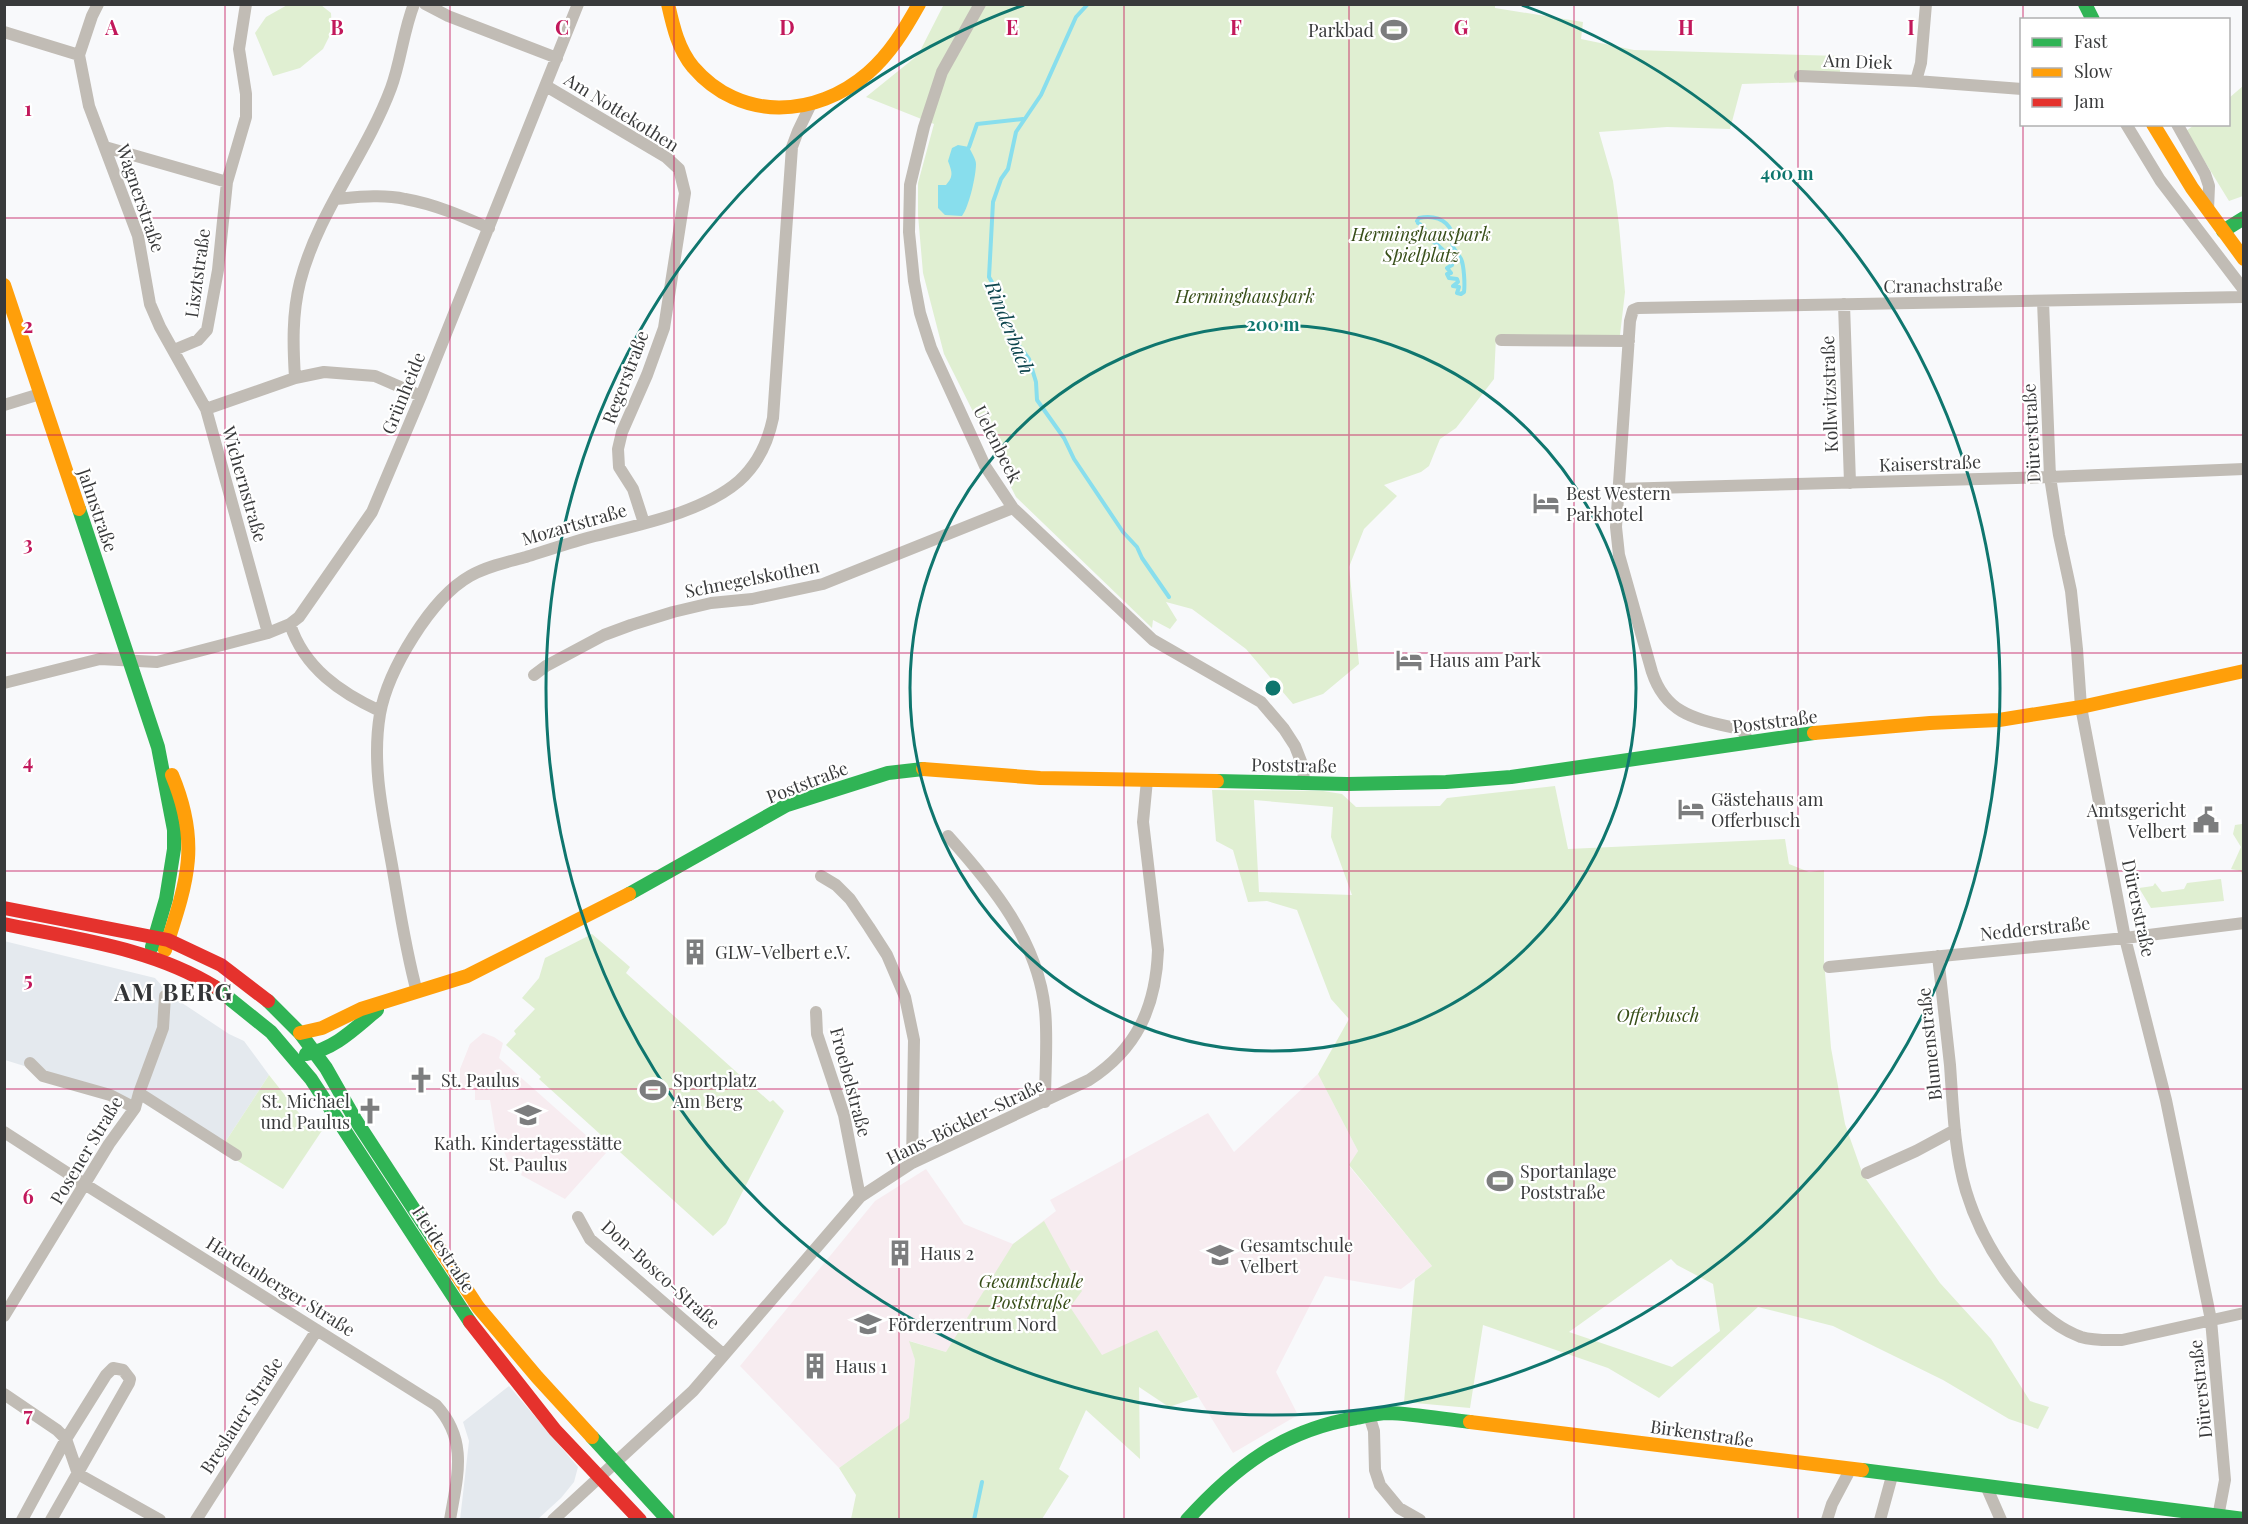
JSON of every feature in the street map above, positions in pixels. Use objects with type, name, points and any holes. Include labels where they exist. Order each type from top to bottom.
[{"type":"street","points":[[4,32],[79,55],[98,4]]},
{"type":"street","name":"Lisztstraße","points":[[174,350],[198,340],[207,330],[218,270],[227,182],[246,117],[246,94],[239,49],[246,4]]},
{"type":"street","points":[[295,378],[293,344],[295,310],[300,282],[321,226],[391,88],[414,4]]},
{"type":"street","points":[[425,4],[557,58]]},
{"type":"street","name":"Grünheide","points":[[4,683],[100,659],[157,662],[268,633],[290,624],[311,601],[372,512],[421,396],[578,4]]},
{"type":"street","points":[[668,4],[676,41],[685,59],[711,86],[745,103],[761,107],[795,108],[834,95],[856,82],[880,63],[900,39],[919,4]]},
{"type":"street","name":"Uelenbeek","points":[[980,4],[942,72],[924,127],[910,185],[909,232],[914,281],[931,348],[985,466],[1013,508],[1153,640],[1261,702],[1295,746],[1304,769],[1303,783]]},
{"type":"street","name":"Am Diek","points":[[1916,81],[1921,63],[1926,4]]},
{"type":"street","points":[[2085,4],[2092,18]]},
{"type":"street","name":"Wagnerstraße","points":[[79,55],[89,106],[138,236],[150,303],[160,327],[174,350]]},
{"type":"street","name":"Am Diek","points":[[1800,76],[2020,89]]},
{"type":"street","name":"Am Nottekothen","points":[[546,86],[666,157],[679,169]]},
{"type":"street","name":"Mozartstraße","points":[[417,992],[404,935],[378,782],[377,750],[381,711],[392,678],[406,650],[433,610],[450,591],[470,576],[495,566],[644,523],[710,500],[748,472],[769,436],[775,396],[792,147],[811,104]]},
{"type":"street","points":[[2127,126],[2160,180],[2244,290]]},
{"type":"street","points":[[2154,126],[2192,188],[2244,259]]},
{"type":"street","points":[[2178,126],[2205,174],[2209,186],[2208,210]]},
{"type":"street","points":[[105,147],[227,182]]},
{"type":"street","name":"Regerstraße","points":[[644,523],[633,489],[619,467],[618,449],[622,432],[648,375],[664,328],[685,193],[679,169]]},
{"type":"street","points":[[2160,180],[2183,188],[2192,188]]},
{"type":"street","points":[[335,199],[377,196],[404,198],[438,208],[489,228]]},
{"type":"street","points":[[2223,231],[2244,218]]},
{"type":"street","name":"Jahnstraße","points":[[4,285],[158,747],[174,830],[174,849],[162,938],[156,959]]},
{"type":"street","name":"Cranachstraße","points":[[1629,341],[1631,316],[1634,310],[1642,308],[2244,297]]},
{"type":"street","name":"Dürerstraße","points":[[2043,301],[2050,477],[2071,591],[2081,707],[2125,938],[2166,1101],[2211,1320],[2225,1480],[2218,1517]]},
{"type":"street","name":"Kollwitzstraße","points":[[1844,304],[1850,483]]},
{"type":"street","points":[[1501,340],[1629,341],[1616,527],[1619,555],[1655,682],[1669,704],[1680,712],[1743,731],[1748,741]]},
{"type":"street","name":"Wichernstraße","points":[[174,350],[206,410],[268,633]]},
{"type":"street","points":[[206,410],[295,378],[324,372],[375,376],[421,396]]},
{"type":"street","points":[[4,405],[40,394]]},
{"type":"street","name":"Kaiserstraße","points":[[1618,489],[2050,477],[2244,469]]},
{"type":"street","name":"Schnegelskothen","points":[[534,675],[546,666],[604,635],[631,625],[711,603],[752,599],[823,584],[1013,508]]},
{"type":"street","points":[[290,624],[295,640],[331,683],[354,698],[381,711]]},
{"type":"street","name":"Poststraße","points":[[300,1033],[322,1028],[361,1009],[443,985],[477,971],[660,878],[787,806],[888,773],[912,769],[1041,778],[1303,783],[1424,783],[1511,777],[1748,741],[1930,723],[1999,720],[2081,707],[2244,671]]},
{"type":"street","name":"Hans-Böckler-Straße","points":[[553,1520],[693,1391],[860,1197],[912,1163],[1089,1080],[1113,1062],[1134,1038],[1149,1008],[1155,989],[1158,950],[1143,822],[1147,780]]},
{"type":"street","points":[[948,836],[1005,906],[1032,955],[1038,972],[1046,1026],[1045,1102]]},
{"type":"street","points":[[821,876],[836,885],[850,899],[887,955],[905,997],[914,1040],[912,1163]]},
{"type":"street","name":"Heidestraße","points":[[4,908],[162,938],[221,965],[262,994],[300,1033],[330,1074],[355,1119],[478,1307],[537,1377],[668,1520]]},
{"type":"street","name":"Nedderstraße","points":[[1829,967],[2125,938],[2244,923]]},
{"type":"street","name":"Heidestraße","points":[[4,924],[156,959],[195,975],[256,1018],[290,1053],[311,1079],[466,1316],[555,1430],[640,1520]]},
{"type":"street","name":"Blumenstraße","points":[[1938,956],[1955,1130],[1965,1190],[1993,1252],[2023,1293],[2049,1319],[2081,1337],[2102,1340],[2122,1340],[2244,1313]]},
{"type":"street","name":"Posener Straße","points":[[4,1316],[9,1299],[86,1185],[109,1144],[135,1108],[163,1028],[165,996]]},
{"type":"street","name":"Poststraße","points":[[315,1053],[332,1045],[388,1001]]},
{"type":"street","name":"Froebelstraße","points":[[816,1012],[817,1035],[844,1115],[860,1197]]},
{"type":"street","points":[[290,1053],[315,1053]]},
{"type":"street","points":[[30,1064],[43,1076],[110,1095],[135,1108]]},
{"type":"street","name":"Posener Straße","points":[[139,1093],[236,1155]]},
{"type":"street","points":[[1868,1173],[1955,1130]]},
{"type":"street","name":"Hardenberger Straße","points":[[4,1132],[429,1399],[449,1420],[457,1440],[459,1460],[450,1520]]},
{"type":"street","name":"Don-Bosco-Straße","points":[[578,1217],[590,1239],[724,1354]]},
{"type":"street","name":"Breslauer Straße","points":[[196,1520],[317,1330]]},
{"type":"street","points":[[22,1520],[66,1439],[109,1371],[113,1368],[123,1370],[130,1378],[129,1383],[51,1520]]},
{"type":"street","points":[[4,1394],[57,1430],[66,1439],[78,1474],[160,1520]]},
{"type":"street","name":"Birkenstraße","points":[[1187,1520],[1216,1488],[1253,1458],[1277,1444],[1331,1422],[1386,1413],[2244,1519]]},
{"type":"street","points":[[1369,1415],[1374,1431],[1375,1470],[1380,1485],[1400,1508],[1420,1520]]},
{"type":"street","points":[[1827,1520],[1832,1504],[1850,1470]]},
{"type":"street","points":[[1880,1520],[1892,1476]]},
{"type":"street","points":[[1988,1488],[2001,1520]]},
{"type":"shaded area","points":[[4,941],[155,978],[170,995],[229,1034],[244,1041],[269,1075],[220,1150],[135,1094],[133,1100],[5,1060]]},
{"type":"shaded area","name":"Kath. Kindertagesstätte St. Paulus","points":[[483,1033],[503,1043],[499,1058],[606,1153],[565,1199],[521,1175],[524,1168],[508,1161],[495,1130],[490,1100],[475,1100],[475,1088],[460,1089],[460,1069],[470,1044]]},
{"type":"shaded area","name":"Gesamtschule Velbert","points":[[1318,1074],[1358,1151],[1349,1166],[1432,1266],[1401,1289],[1325,1276],[1276,1372],[1298,1415],[1233,1453],[1157,1330],[1103,1356],[946,1352],[910,1341],[915,1360],[909,1418],[839,1468],[740,1366],[875,1201],[926,1169],[964,1224],[1013,1244],[1056,1211],[1050,1200],[1208,1113],[1234,1152]]},
{"type":"shaded area","points":[[509,1386],[578,1467],[574,1482],[561,1498],[538,1519],[460,1520],[469,1441],[463,1422]]},
{"type":"green space","points":[[289,4],[321,5],[331,13],[332,31],[323,49],[300,68],[273,76],[255,33],[266,17]]},
{"type":"green space","name":"Herminghauspark","points":[[944,4],[1495,5],[1495,8],[1583,22],[1581,39],[1634,50],[1840,56],[1840,81],[1742,84],[1730,129],[1667,127],[1599,132],[1613,181],[1619,225],[1625,292],[1620,335],[1496,337],[1494,379],[1456,428],[1440,439],[1429,466],[1421,472],[1384,485],[1397,496],[1364,529],[1349,567],[1359,664],[1323,694],[1293,704],[1246,649],[1192,609],[1166,602],[1177,620],[1170,629],[1153,620],[1152,628],[1016,497],[944,354],[923,273],[918,215],[918,183],[934,124],[866,97],[918,55]]},
{"type":"green space","points":[[2243,86],[2243,196],[2229,201],[2186,131],[2193,126],[2230,126],[2230,97]]},
{"type":"green space","name":"Offerbusch","points":[[1555,786],[1568,849],[1785,839],[1789,864],[1809,872],[1824,870],[1824,960],[1831,1048],[1845,1124],[1863,1175],[1940,1283],[1991,1339],[2030,1401],[2049,1407],[2038,1429],[2009,1419],[1943,1380],[1833,1326],[1758,1307],[1659,1398],[1608,1368],[1483,1325],[1470,1408],[1404,1402],[1415,1279],[1432,1266],[1349,1165],[1358,1151],[1318,1074],[1349,1019],[1331,999],[1297,910],[1267,901],[1248,902],[1233,850],[1216,841],[1212,790],[1323,791],[1342,794],[1356,807],[1440,806],[1447,798]],"holes":[[[1254,800],[1333,807],[1331,837],[1352,895],[1259,892]],[[1671,1259],[1677,1265],[1713,1284],[1720,1331],[1672,1367],[1569,1332]]]},
{"type":"green space","points":[[2235,825],[2244,826],[2243,879],[2241,871],[2231,869],[2241,847],[2233,834]]},
{"type":"green space","points":[[2221,879],[2224,901],[2151,908],[2139,888],[2153,886],[2155,883],[2162,892],[2184,889],[2187,883]]},
{"type":"green space","name":"Sportplatz Am Berg","points":[[592,934],[630,967],[626,973],[770,1102],[773,1100],[784,1111],[726,1224],[713,1236],[539,1079],[541,1077],[506,1045],[516,1034],[514,1031],[535,1009],[522,998],[539,978],[545,958]]},
{"type":"green space","points":[[269,1075],[306,1122],[323,1129],[283,1189],[220,1150]]},
{"type":"green space","name":"Gesamtschule Poststraße","points":[[1044,1221],[1082,1291],[1070,1307],[1102,1355],[1157,1330],[1198,1397],[1169,1407],[1139,1387],[1140,1459],[1086,1410],[1059,1469],[1069,1476],[1042,1519],[851,1519],[856,1495],[839,1468],[909,1418],[915,1360],[909,1341],[946,1352],[1013,1244]]},
{"type":"water","points":[[958,145],[969,147],[976,162],[975,176],[970,199],[962,216],[945,215],[938,208],[938,185],[946,185],[950,179],[951,171],[948,161],[952,148]]},
{"type":"waterway","name":"Rinderbach","points":[[1088,4],[1076,17],[1041,95],[1016,132],[1008,169],[1001,179],[993,202],[989,277],[1001,298],[1005,318],[1014,339],[1029,359],[1036,382],[1037,400],[1064,438],[1074,459],[1123,532],[1137,547],[1169,597]]},
{"type":"waterway","points":[[969,147],[977,124],[1023,119]]},
{"type":"waterway","points":[[1417,221],[1419,218],[1434,217],[1449,227],[1453,234],[1453,247],[1463,266],[1464,292],[1461,294],[1457,293],[1459,287],[1453,286],[1458,282],[1457,279],[1449,278],[1447,274],[1451,273],[1447,268],[1452,265],[1449,257],[1418,223]]},
{"type":"waterway","name":"Rinderbach","points":[[974,1520],[982,1482]]},
{"type":"traffic: fast","points":[[2085,4],[2092,18]]},
{"type":"traffic: fast","points":[[2223,231],[2244,218]]},
{"type":"traffic: fast","points":[[79,509],[158,747],[174,830],[174,849],[166,899],[152,947]]},
{"type":"traffic: fast","points":[[1217,781],[1347,784],[1446,782],[1511,777],[1814,733]]},
{"type":"traffic: fast","points":[[629,894],[787,805],[888,773],[923,769]]},
{"type":"traffic: fast","points":[[215,987],[271,1032],[311,1079],[470,1322]]},
{"type":"traffic: fast","points":[[268,1001],[300,1033],[326,1068],[355,1119],[434,1240]]},
{"type":"traffic: fast","points":[[306,1054],[335,1043],[377,1010]]},
{"type":"traffic: fast","points":[[1187,1520],[1223,1483],[1242,1468],[1283,1442],[1306,1432],[1330,1424],[1384,1413],[1470,1422]]},
{"type":"traffic: fast","points":[[592,1437],[668,1520]]},
{"type":"traffic: fast","points":[[1862,1470],[2244,1519]]},
{"type":"traffic: slow","points":[[668,4],[683,53],[693,67],[712,85],[733,97],[755,105],[779,108],[825,99],[847,88],[868,73],[903,32],[919,4]]},
{"type":"traffic: slow","points":[[2154,126],[2192,188],[2244,259]]},
{"type":"traffic: slow","points":[[4,285],[79,509]]},
{"type":"traffic: slow","points":[[1814,733],[1930,723],[1999,720],[2081,707],[2244,671]]},
{"type":"traffic: slow","points":[[923,769],[1040,778],[1217,781]]},
{"type":"traffic: slow","points":[[165,950],[185,883],[188,863],[186,822],[172,775]]},
{"type":"traffic: slow","points":[[300,1033],[322,1028],[361,1009],[467,976],[629,894]]},
{"type":"traffic: slow","points":[[434,1240],[478,1307],[592,1437]]},
{"type":"traffic: slow","points":[[1470,1422],[1862,1470]]},
{"type":"traffic: jam","points":[[4,908],[168,940],[221,965],[268,1001]]},
{"type":"traffic: jam","points":[[4,924],[86,940],[140,954],[166,963],[215,987]]},
{"type":"traffic: jam","points":[[470,1322],[555,1430],[640,1520]]},
{"type":"place","name":"Parkbad","points":[[1394,30]]},
{"type":"place","name":"Best Western Parkhotel","points":[[1546,503]]},
{"type":"place","name":"Haus am Park","points":[[1409,660]]},
{"type":"place","name":"Gästehaus am Offerbusch","points":[[1691,809]]},
{"type":"place","name":"Amtsgericht Velbert","points":[[2206,820]]},
{"type":"place","name":"GLW-Velbert e.V.","points":[[695,952]]},
{"type":"place","name":"St. Paulus","points":[[421,1080]]},
{"type":"place","name":"Sportplatz Am Berg","points":[[653,1090]]},
{"type":"place","name":"St. Michael und Paulus","points":[[370,1111]]},
{"type":"place","name":"Kath. Kindertagesstätte St. Paulus","points":[[528,1115]]},
{"type":"place","name":"Sportanlage Poststraße","points":[[1500,1181]]},
{"type":"place","name":"Haus 2","points":[[900,1253]]},
{"type":"place","name":"Gesamtschule Velbert","points":[[1220,1255]]},
{"type":"place","name":"Förderzentrum Nord","points":[[868,1324]]},
{"type":"place","name":"Haus 1","points":[[815,1366]]},
{"type":"district","name":"AM BERG","points":[[174,991]]},
{"type":"park label","name":"Herminghauspark Spielplatz","points":[[1421,244]]}]
